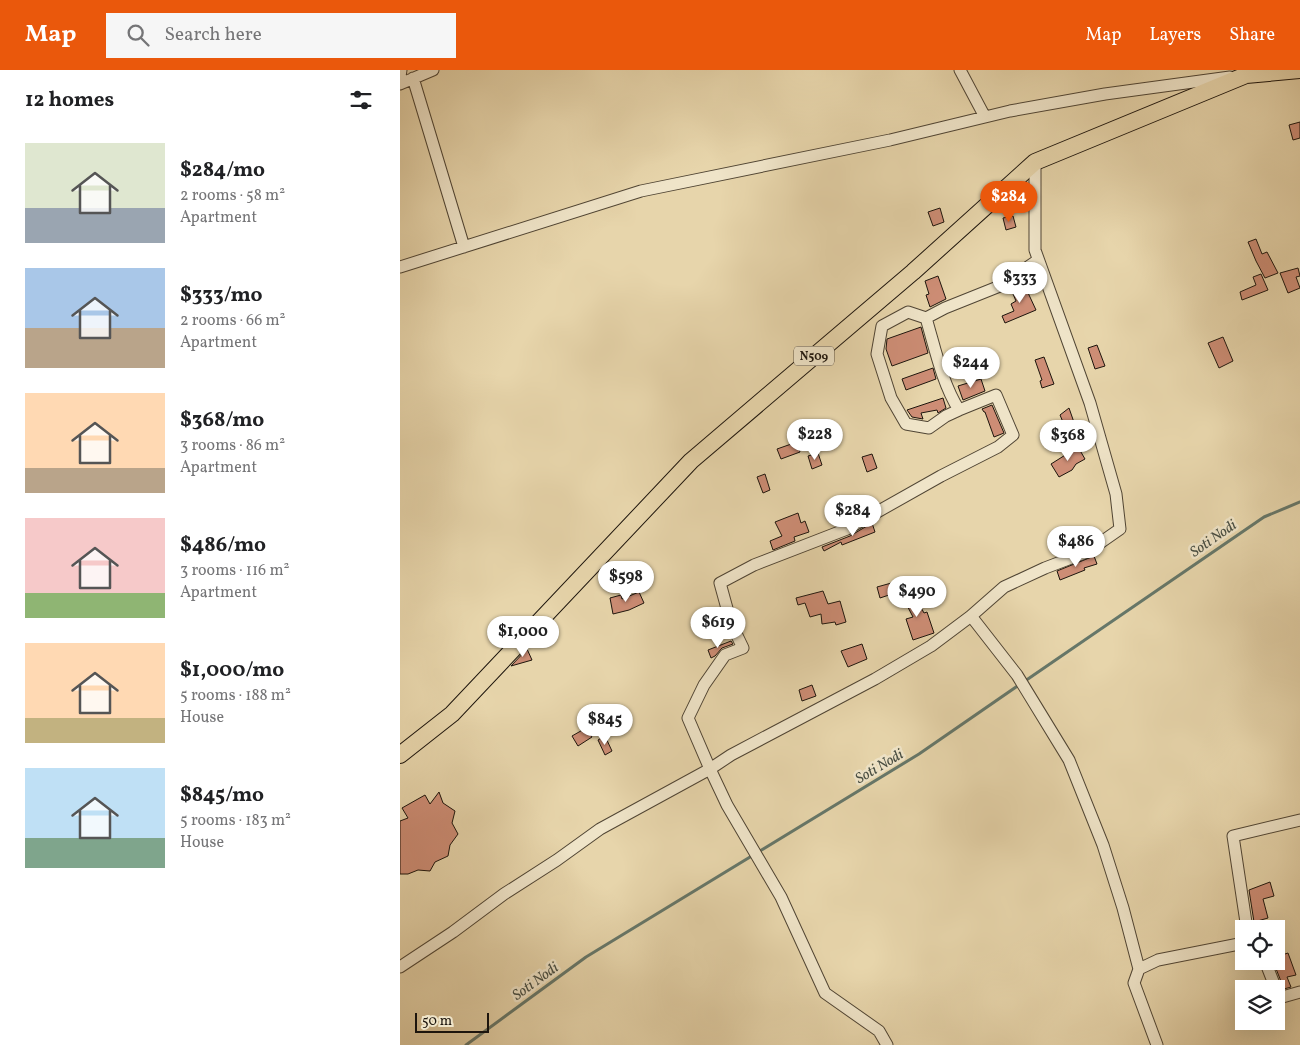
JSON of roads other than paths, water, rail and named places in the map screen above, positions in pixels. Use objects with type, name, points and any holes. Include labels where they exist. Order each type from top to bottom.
[{"type":"highway","name":"N509","points":[[400,755],[452,714],[691,462],[912,272],[1035,162],[1246,75],[1300,70]]},
{"type":"street","points":[[400,76],[401,70]]},
{"type":"street","points":[[400,84],[434,70]]},
{"type":"street","points":[[960,70],[985,117]]},
{"type":"street","points":[[400,267],[641,191],[890,140],[985,117],[1105,94],[1246,75]]},
{"type":"street","points":[[413,78],[464,247]]},
{"type":"street","points":[[400,967],[453,932],[504,894],[558,860],[600,828],[710,769],[731,755],[875,679],[931,646],[971,616],[1004,587],[1087,552],[1120,529],[1116,494],[1090,403],[1034,250],[1035,162]]},
{"type":"street","points":[[887,1045],[879,1031],[825,993],[781,897],[727,805],[688,718],[704,685],[725,655],[743,648],[731,623],[720,583],[754,565],[847,529],[941,476],[998,447],[1013,435],[996,395],[946,416],[929,428],[906,424],[891,398],[877,354],[882,326],[908,312],[926,318],[945,308],[1000,286],[1038,260]]},
{"type":"street","points":[[926,318],[940,366],[953,401],[959,410]]},
{"type":"street","points":[[971,616],[1017,675],[1069,760],[1106,854],[1123,908],[1139,969],[1134,983],[1157,1045]]},
{"type":"street","points":[[1246,920],[1233,836],[1300,820]]},
{"type":"street","points":[[1139,969],[1158,960],[1235,945]]},
{"type":"street","points":[[1285,996],[1300,992]]},
{"type":"waterway","name":"Soti Nodi","points":[[1025,681],[1264,517],[1300,502]]},
{"type":"waterway","name":"Soti Nodi","points":[[466,1045],[586,957],[919,754],[1019,685]]}]
